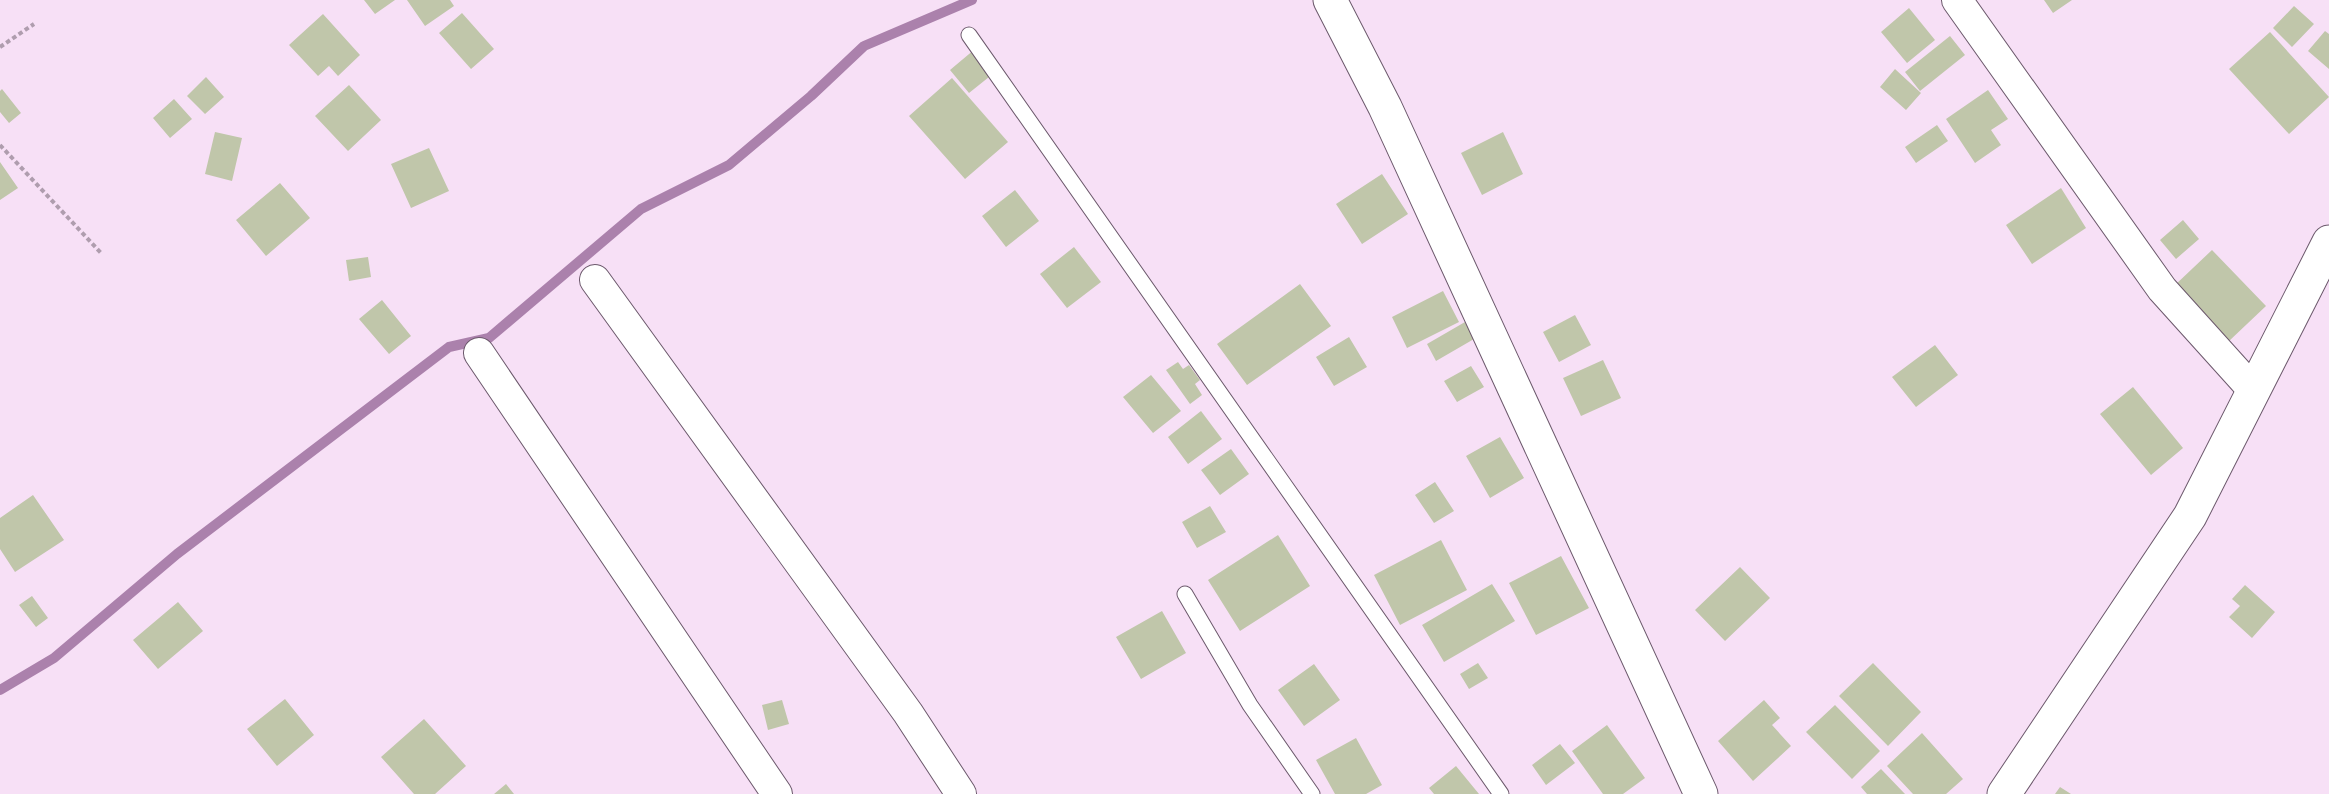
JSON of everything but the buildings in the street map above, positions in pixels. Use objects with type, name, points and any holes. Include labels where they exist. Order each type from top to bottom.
[{"type":"street","points":[[1330,0],[1385,107],[1701,794]]},
{"type":"street","points":[[1957,0],[2162,288],[2254,391]]},
{"type":"street","points":[[2004,794],[2190,516],[2329,242]]},
{"type":"street","points":[[595,280],[908,713],[961,794]]},
{"type":"street","points":[[479,353],[777,794]]},
{"type":"lane","points":[[969,35],[1501,794]]},
{"type":"lane","points":[[1185,594],[1250,705],[1312,794]]},
{"type":"path","points":[[0,47],[34,24]]},
{"type":"path","points":[[0,145],[101,253]]},
{"type":"waterway","points":[[0,690],[54,658],[177,554],[449,347],[489,338],[641,209],[729,165],[811,96],[864,46],[972,0]]}]
